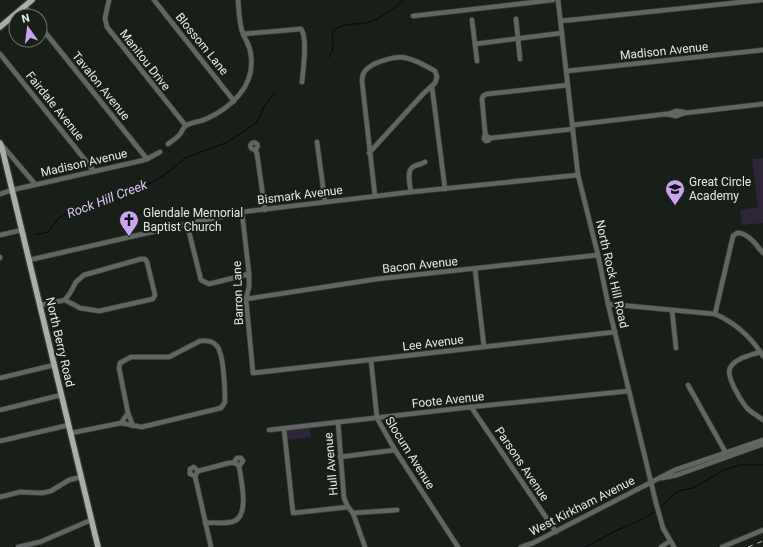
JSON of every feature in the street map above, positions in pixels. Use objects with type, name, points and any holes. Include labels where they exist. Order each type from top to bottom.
[{"type":"main road","points":[[0,27],[32,0]]},
{"type":"main road","name":"North Berry Road","points":[[0,143],[98,547]]},
{"type":"street","name":"Manitou Drive","points":[[109,0],[105,18],[107,27],[186,126]]},
{"type":"street","points":[[168,144],[179,135],[186,126],[206,119],[234,101],[242,92],[247,82],[251,73],[252,63],[250,45],[243,34],[240,22],[238,0]]},
{"type":"street","points":[[412,16],[553,0]]},
{"type":"street","name":"North Rock Hill Road","points":[[558,0],[578,175],[656,503],[663,528],[674,547]]},
{"type":"street","points":[[561,21],[762,0]]},
{"type":"street","name":"Blossom Lane","points":[[156,1],[234,101]]},
{"type":"street","points":[[516,19],[520,59]]},
{"type":"street","points":[[472,20],[477,61]]},
{"type":"street","points":[[243,34],[299,28],[303,32],[304,55],[302,82]]},
{"type":"street","points":[[475,44],[562,33]]},
{"type":"street","name":"Tavalon Avenue","points":[[48,36],[147,159]]},
{"type":"street","name":"Madison Avenue","points":[[567,71],[763,50]]},
{"type":"street","name":"Fairdale Avenue","points":[[0,54],[94,171]]},
{"type":"street","points":[[369,153],[423,94],[432,87],[437,77],[435,70],[405,57],[398,57],[374,64],[369,67],[362,76],[369,153],[375,196]]},
{"type":"street","points":[[568,85],[484,96],[488,136],[573,127],[666,114],[676,111],[685,113],[763,104]]},
{"type":"street","points":[[432,87],[445,189]]},
{"type":"street","points":[[317,142],[324,202]]},
{"type":"street","name":"North Berry Road","points":[[0,143],[35,184]]},
{"type":"street","points":[[255,149],[265,210]]},
{"type":"street","name":"Madison Avenue","points":[[0,194],[35,184],[147,159],[160,152]]},
{"type":"street","points":[[411,192],[409,173],[411,168],[425,162]]},
{"type":"street","name":"Bismark Avenue","points":[[29,260],[242,212],[411,192],[578,175]]},
{"type":"street","name":"Barron Lane","points":[[242,212],[249,274],[249,286],[246,299],[253,373]]},
{"type":"street","points":[[187,224],[201,280],[209,284],[249,274]]},
{"type":"street","points":[[0,236],[22,230]]},
{"type":"street","points":[[715,314],[734,236],[738,233],[747,236],[763,253]]},
{"type":"street","name":"Bacon Avenue","points":[[246,299],[377,279],[598,255]]},
{"type":"street","points":[[40,305],[65,300],[76,282],[84,275],[141,259],[145,259],[147,262],[155,295],[153,299],[98,311],[80,308],[65,300]]},
{"type":"street","points":[[475,269],[484,347]]},
{"type":"street","points":[[608,304],[715,314],[735,324],[751,339],[762,354],[741,359],[735,363],[729,372],[730,379],[746,407],[763,420]]},
{"type":"street","points":[[672,310],[676,348]]},
{"type":"street","name":"Lee Avenue","points":[[253,373],[615,332]]},
{"type":"street","points":[[71,433],[121,422],[133,426],[142,427],[221,408],[225,402],[225,394],[220,352],[218,347],[209,341],[200,341],[169,357],[131,357],[122,361],[119,368],[128,413],[133,426]]},
{"type":"street","name":"Slocum Avenue","points":[[371,360],[377,418],[395,450],[458,547]]},
{"type":"street","points":[[0,378],[54,365]]},
{"type":"street","points":[[688,385],[726,454]]},
{"type":"street","name":"Foote Avenue","points":[[269,430],[629,391]]},
{"type":"street","points":[[0,410],[62,395]]},
{"type":"street","name":"Parsons Avenue","points":[[471,407],[556,532]]},
{"type":"street","points":[[121,422],[128,413]]},
{"type":"street","name":"Hull Avenue","points":[[338,422],[344,498],[348,507],[353,513],[365,547]]},
{"type":"street","points":[[0,442],[69,425]]},
{"type":"street","points":[[284,428],[293,513],[348,507]]},
{"type":"street","name":"West Kirkham Avenue","points":[[521,547],[556,532],[651,481],[677,475],[763,440]]},
{"type":"street","name":"West Kirkham Avenue","points":[[726,454],[763,444]]},
{"type":"street","points":[[340,457],[395,450]]},
{"type":"street","points":[[206,522],[231,522],[239,519],[242,515],[244,504],[239,466],[234,462],[196,474],[211,547]]},
{"type":"street","points":[[0,497],[20,492],[42,493],[51,491],[69,480],[81,477]]},
{"type":"street","points":[[353,513],[398,510]]},
{"type":"street","points":[[18,547],[40,542],[91,520]]},
{"type":"street","points":[[722,547],[763,530]]},
{"type":"street","points":[[661,547],[670,541]]},
{"type":"shaded area","points":[[763,158],[763,223],[742,225],[740,210],[758,207],[752,159]]},
{"type":"shaded area","points":[[310,428],[311,437],[287,440],[286,430]]},
{"type":"waterway","name":"Rock Hill Creek","points":[[329,57],[333,47],[333,34],[337,28],[346,25],[370,22],[396,7],[403,0]]},
{"type":"waterway","name":"Rock Hill Creek","points":[[35,235],[48,232],[59,218],[80,206],[92,201],[124,193],[153,182],[185,158],[228,142],[256,123],[264,106],[275,93]]},
{"type":"waterway","points":[[659,508],[678,491],[693,488],[724,470],[740,465],[763,465]]},
{"type":"waterway","points":[[586,547],[656,511]]},
{"type":"railway","points":[[748,547],[763,541]]},
{"type":"place","name":"Great Circle Academy","points":[[675,206]]},
{"type":"place","name":"Glendale Memorial Baptist Church","points":[[129,237]]}]
